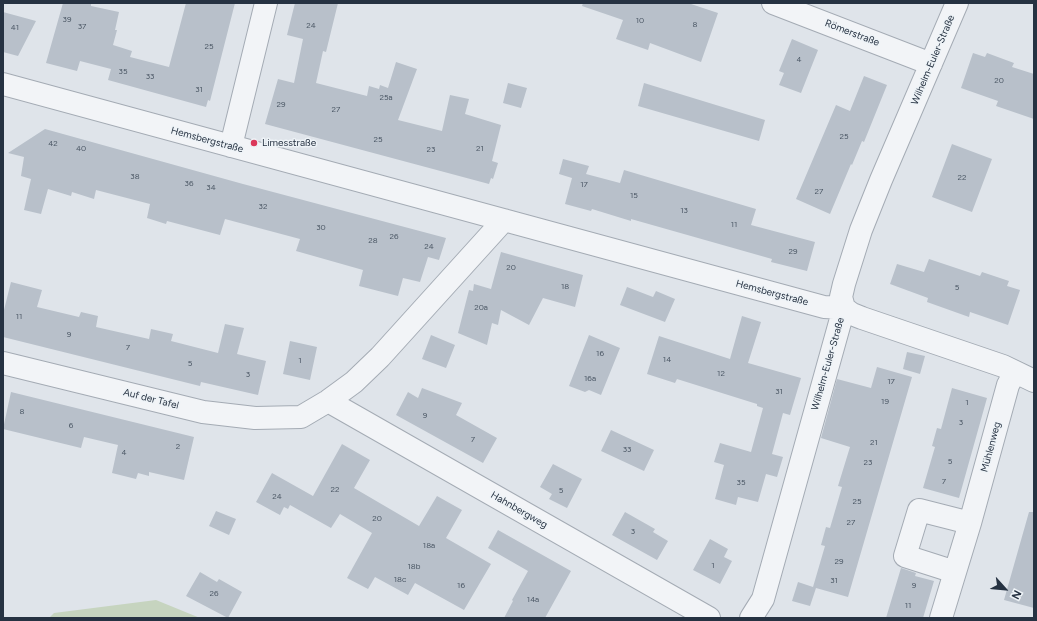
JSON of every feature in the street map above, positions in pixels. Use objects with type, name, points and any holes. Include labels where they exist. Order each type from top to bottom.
[{"type":"street","points":[[231,146],[266,3]]},
{"type":"street","name":"Römerstraße","points":[[773,3],[931,64]]},
{"type":"street","name":"Wilhelm-Euler-Straße","points":[[751,618],[763,599],[844,308],[841,297],[861,230],[957,3]]},
{"type":"street","name":"Hemsbergstraße","points":[[3,84],[824,307],[844,308],[852,314],[1003,366],[1025,376]]},
{"type":"street","points":[[328,401],[354,382],[380,357],[504,220]]},
{"type":"street","name":"Auf der Tafel","points":[[3,363],[203,412],[255,418],[301,417],[328,401]]},
{"type":"street","name":"Mühlenweg","points":[[941,618],[970,524],[1008,385],[1025,376]]},
{"type":"street","name":"Hahnbergweg","points":[[328,401],[709,618]]},
{"type":"street","points":[[955,572],[905,556],[917,516],[919,510],[970,524]]},
{"type":"green space","points":[[156,600],[200,618],[49,618],[54,613]]},
{"type":"building","points":[[63,3],[91,3],[91,6],[119,12],[115,30],[117,30],[113,45],[132,51],[130,57],[169,67],[186,3],[235,3],[210,101],[208,100],[206,107],[108,80],[111,69],[80,61],[77,71],[46,63]]},
{"type":"building","points":[[295,3],[338,3],[326,52],[323,51],[316,83],[367,96],[369,86],[379,89],[380,85],[388,88],[396,62],[417,69],[398,120],[442,131],[450,95],[469,99],[465,114],[501,125],[492,161],[498,163],[493,179],[491,178],[489,184],[265,124],[278,79],[294,83],[303,39],[287,35]]},
{"type":"building","points":[[583,3],[688,3],[718,13],[701,62],[650,43],[648,50],[616,39],[623,20],[582,6]]},
{"type":"building","points":[[3,12],[36,21],[18,56],[3,52]]},
{"type":"building","points":[[792,39],[818,50],[801,93],[779,85],[784,73],[779,71]]},
{"type":"building","points":[[973,53],[985,57],[987,53],[1014,63],[1012,67],[1034,74],[1034,119],[996,106],[998,101],[961,88]]},
{"type":"building","points":[[864,76],[887,85],[864,142],[862,141],[852,165],[851,164],[830,214],[796,199],[836,105],[850,111]]},
{"type":"building","points":[[508,83],[527,88],[521,108],[503,103]]},
{"type":"building","points":[[644,83],[765,120],[759,141],[638,106]]},
{"type":"building","points":[[45,129],[446,238],[439,260],[428,257],[420,282],[403,278],[398,296],[359,286],[363,270],[296,251],[300,239],[225,219],[220,235],[167,221],[166,224],[147,218],[150,204],[96,190],[94,199],[72,192],[71,196],[48,189],[41,214],[24,210],[31,179],[21,176],[24,157],[8,153]]},
{"type":"building","points":[[952,144],[992,159],[972,212],[932,197]]},
{"type":"building","points":[[563,159],[589,166],[586,174],[620,183],[624,170],[756,209],[751,225],[815,242],[807,271],[771,262],[772,259],[631,219],[631,221],[592,209],[591,211],[565,204],[572,178],[559,174]]},
{"type":"building","points":[[501,252],[583,275],[575,307],[543,298],[529,325],[501,310],[498,325],[492,323],[487,345],[458,333],[469,290],[473,291],[474,284],[491,289]]},
{"type":"building","points":[[929,259],[980,276],[982,272],[1009,281],[1007,286],[1020,290],[1008,325],[970,312],[969,317],[927,302],[928,298],[890,284],[897,264],[924,272]]},
{"type":"building","points":[[11,282],[42,290],[37,307],[79,317],[81,312],[98,316],[96,327],[149,339],[151,329],[173,334],[171,341],[218,353],[225,324],[244,328],[237,354],[266,361],[258,395],[201,382],[200,386],[3,337],[3,314]]},
{"type":"building","points":[[627,287],[653,297],[656,291],[675,299],[665,322],[620,305]]},
{"type":"building","points":[[742,316],[761,322],[748,363],[801,378],[790,415],[783,413],[772,454],[783,457],[777,477],[766,474],[758,502],[738,497],[736,505],[715,499],[724,465],[714,462],[720,443],[751,452],[763,408],[757,406],[757,404],[677,379],[675,383],[647,374],[659,336],[730,359]]},
{"type":"building","points":[[431,335],[455,345],[446,368],[422,359]]},
{"type":"building","points":[[589,335],[620,348],[601,395],[589,390],[585,392],[569,386]]},
{"type":"building","points":[[290,341],[317,347],[310,380],[283,374]]},
{"type":"building","points":[[907,352],[925,356],[920,374],[903,369]]},
{"type":"building","points":[[877,367],[912,377],[848,597],[816,588],[810,606],[792,601],[798,582],[813,587],[825,546],[821,545],[826,527],[830,528],[842,487],[838,486],[850,447],[821,438],[837,379],[871,388]]},
{"type":"building","points":[[422,388],[462,403],[456,415],[497,438],[483,463],[396,415],[408,392],[418,398]]},
{"type":"building","points":[[952,388],[987,398],[959,498],[923,488],[935,447],[932,446],[937,428],[941,429]]},
{"type":"building","points":[[11,392],[194,437],[184,480],[149,472],[149,476],[138,473],[136,479],[112,473],[118,445],[84,437],[81,448],[3,429]]},
{"type":"building","points":[[611,430],[654,450],[644,471],[601,451]]},
{"type":"building","points":[[342,444],[370,460],[354,488],[419,526],[437,496],[462,510],[446,538],[491,564],[464,610],[415,583],[408,595],[375,577],[368,589],[347,578],[372,533],[340,514],[331,528],[290,505],[288,509],[284,507],[280,515],[256,502],[272,473],[313,496]]},
{"type":"building","points":[[553,464],[582,479],[567,508],[549,499],[552,494],[540,487]]},
{"type":"building","points":[[216,511],[236,519],[229,535],[209,526]]},
{"type":"building","points":[[625,512],[655,529],[653,532],[668,541],[657,560],[612,535]]},
{"type":"building","points":[[1029,512],[1034,512],[1034,608],[1004,600]]},
{"type":"building","points":[[498,530],[571,571],[545,618],[504,618],[528,571],[488,548]]},
{"type":"building","points":[[710,539],[728,549],[724,557],[732,561],[720,584],[693,570]]},
{"type":"building","points":[[901,568],[916,573],[915,576],[934,581],[923,618],[886,618]]},
{"type":"building","points":[[200,572],[217,582],[219,579],[242,592],[228,618],[186,596]]},
{"type":"place","name":"Limesstraße","points":[[254,143]]}]
